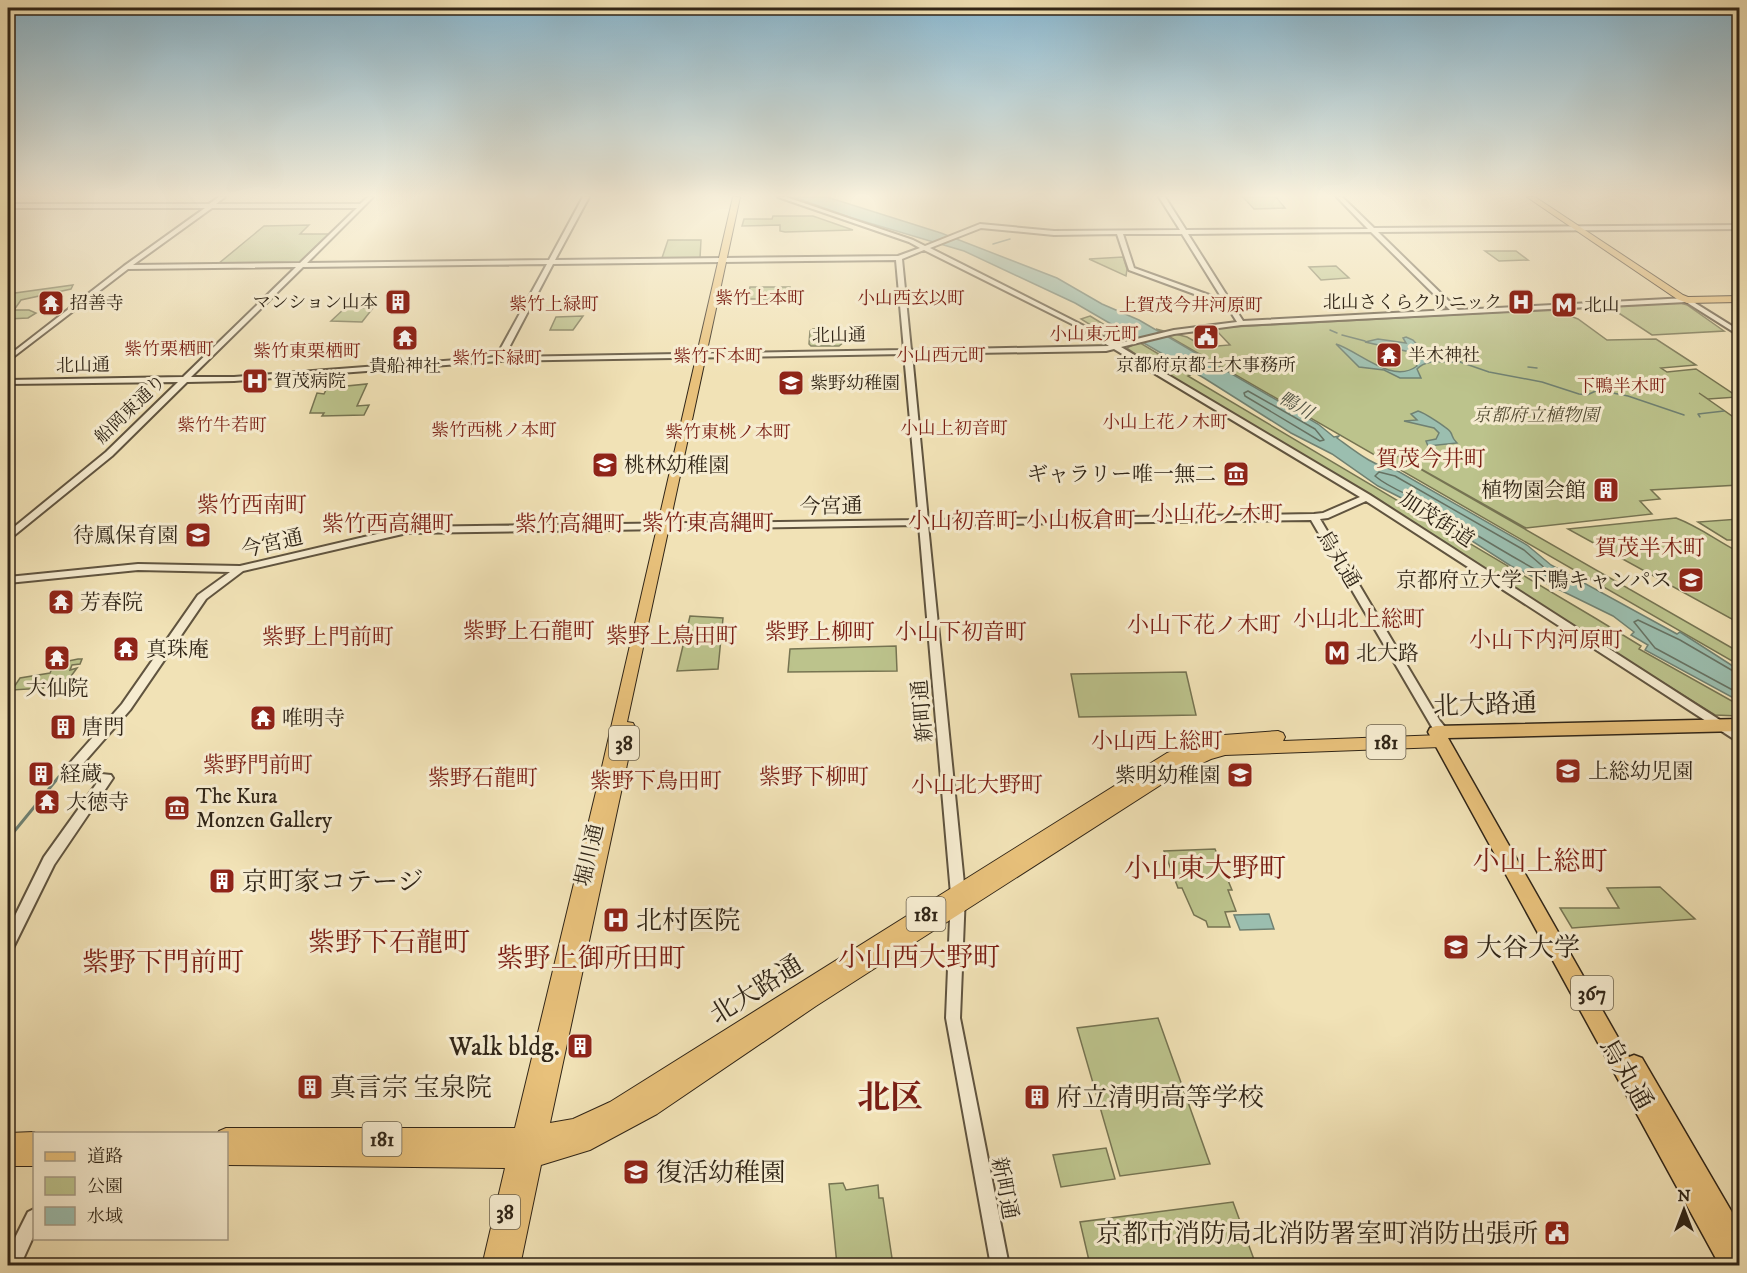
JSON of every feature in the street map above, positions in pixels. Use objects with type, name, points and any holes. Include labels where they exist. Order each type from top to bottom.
[{"type":"highway","name":"北大路通","points":[[1441,734],[1733,731]]},
{"type":"highway","name":"烏丸通","points":[[1441,734],[1740,1251]]},
{"type":"highway","name":"烏丸通","points":[[1441,734],[1734,1266]]},
{"type":"main road","name":"堀川通","points":[[508,1266],[527,1148],[727,256]]},
{"type":"main road","points":[[1619,256],[1683,299]]},
{"type":"main road","name":"北山通","points":[[1683,299],[1740,298]]},
{"type":"main road","name":"北大路通","points":[[228,1154],[576,1145],[619,1126],[958,902],[1184,764],[1214,750],[1441,734]]},
{"type":"main road","name":"北大路通","points":[[228,1138],[527,1148]]},
{"type":"main road","points":[[8,1143],[33,1143]]},
{"type":"main road","name":"堀川通","points":[[493,1266],[527,1148]]},
{"type":"main road","points":[[8,1156],[33,1156]]},
{"type":"street","points":[[8,359],[141,256]]},
{"type":"street","name":"船岡東通り","points":[[8,536],[104,458],[311,256]]},
{"type":"street","points":[[499,358],[555,256]]},
{"type":"street","points":[[126,267],[904,256]]},
{"type":"street","name":"加茂街道","points":[[945,256],[1117,345],[1367,497],[1733,731]]},
{"type":"street","points":[[1127,256],[1131,269],[1228,304]]},
{"type":"street","points":[[1199,256],[1240,322]]},
{"type":"street","points":[[1399,256],[1455,311]]},
{"type":"street","name":"新町通","points":[[899,258],[958,902],[953,1018],[1000,1266]]},
{"type":"street","points":[[1683,299],[1740,334]]},
{"type":"street","name":"北山通","points":[[8,381],[235,377],[499,358],[1117,345],[1170,332],[1240,322],[1683,299]]},
{"type":"street","name":"今宮通","points":[[8,579],[138,567],[240,569],[407,530],[1314,517],[1324,516],[1367,497]]},
{"type":"street","name":"烏丸通","points":[[1314,517],[1441,734]]},
{"type":"street","points":[[8,943],[49,861],[107,778],[91,778],[74,770],[74,766],[126,707],[202,597],[240,569]]},
{"type":"street","points":[[10,1266],[33,1220]]},
{"type":"green space","points":[[227,256],[307,256],[300,263],[218,264]]},
{"type":"green space","points":[[663,256],[700,256],[700,258]]},
{"type":"green space","points":[[1493,256],[1523,256],[1528,260],[1499,261]]},
{"type":"green space","points":[[1123,257],[1127,269],[1126,276],[1089,259]]},
{"type":"green space","points":[[1336,266],[1349,278],[1321,280],[1309,267]]},
{"type":"green space","points":[[73,285],[71,289],[21,300],[14,310],[29,310],[36,313],[28,318],[8,319],[8,294]]},
{"type":"green space","points":[[750,287],[790,287],[789,299],[747,299]]},
{"type":"green space","points":[[1678,302],[1687,305],[1724,331],[1652,335],[1608,306]]},
{"type":"green space","points":[[345,308],[373,308],[362,322],[331,321]]},
{"type":"green space","name":"京都府立植物園","points":[[1563,309],[1568,312],[1563,313],[1578,319],[1607,340],[1656,339],[1696,365],[1661,368],[1667,372],[1696,369],[1738,397],[1708,399],[1699,393],[1739,421],[1739,485],[1651,490],[1660,499],[1640,501],[1652,514],[1526,528],[1389,451],[1739,652],[1739,665],[1156,329],[1187,337],[1205,347],[1230,345],[1214,328]]},
{"type":"green space","points":[[583,316],[573,330],[550,330],[556,317]]},
{"type":"green space","points":[[1090,316],[1108,327],[1112,326],[1192,374],[1188,376],[1595,618],[1641,646],[1639,649],[1739,705],[1739,716],[1715,715],[1144,360],[1127,348],[1131,346],[1122,340],[1116,341],[1081,319]]},
{"type":"green space","points":[[813,329],[844,329],[844,342],[839,346],[811,346],[809,344],[810,331]]},
{"type":"green space","points":[[367,384],[357,406],[369,405],[364,415],[322,416],[324,413],[310,413],[317,393],[324,394],[327,388]]},
{"type":"green space","points":[[1676,518],[1739,552],[1739,623],[1568,529]]},
{"type":"green space","points":[[1739,519],[1739,540],[1727,540],[1698,522]]},
{"type":"green space","points":[[690,616],[723,618],[718,669],[677,671]]},
{"type":"green space","points":[[896,646],[897,671],[788,672],[790,649]]},
{"type":"green space","points":[[82,659],[80,664],[72,665],[70,670],[77,668],[63,687],[12,690],[20,678],[50,673],[54,664]]},
{"type":"green space","points":[[1186,672],[1196,715],[1079,717],[1071,674]]},
{"type":"green space","points":[[1215,849],[1232,890],[1228,890],[1236,911],[1225,912],[1230,927],[1208,927],[1206,921],[1194,915],[1182,888],[1178,888],[1164,851]]},
{"type":"green space","points":[[1660,887],[1695,919],[1572,928],[1560,908],[1619,908],[1607,888]]},
{"type":"green space","points":[[1158,1018],[1210,1164],[1120,1176],[1077,1028]]},
{"type":"green space","points":[[1106,1148],[1115,1179],[1061,1187],[1053,1155]]},
{"type":"green space","points":[[843,1183],[846,1190],[878,1185],[879,1198],[883,1198],[893,1265],[837,1265],[829,1184]]},
{"type":"green space","points":[[1233,1202],[1256,1265],[1090,1265],[1080,1222]]},
{"type":"water","points":[[976,256],[1001,256],[1057,278],[1102,304],[1139,320],[1318,424],[1334,437],[1339,436],[1337,438],[1365,458],[1380,466],[1396,470],[1527,545],[1551,565],[1677,634],[1680,632],[1739,670],[1739,701],[1645,650],[1648,645],[1631,635],[1634,632],[1613,616],[1511,566],[1419,507],[1378,486],[1332,454],[1291,433],[1204,378],[1075,303]]},
{"type":"water","points":[[1403,338],[1413,340],[1422,350],[1461,362],[1427,363],[1417,369],[1421,378],[1400,378],[1384,370],[1359,367],[1336,344],[1386,369],[1397,372],[1407,371],[1417,366],[1410,352],[1365,342],[1378,339],[1406,343]]},
{"type":"water","points":[[1418,411],[1446,428],[1457,443],[1428,446],[1426,441],[1436,439],[1439,433],[1434,428],[1404,421],[1417,420],[1411,414]]},
{"type":"water","points":[[1269,914],[1274,929],[1240,930],[1234,915]]},
{"type":"waterway","points":[[1330,330],[1337,333]]},
{"type":"waterway","points":[[1342,335],[1365,341]]},
{"type":"waterway","points":[[1460,362],[1489,372],[1542,382],[1579,394],[1587,395],[1598,390],[1628,396],[1684,415]]},
{"type":"waterway","points":[[1528,367],[1537,368]]},
{"type":"waterway","points":[[1700,417],[1698,414],[1724,411]]},
{"type":"waterway","points":[[8,839],[62,773]]},
{"type":"place","name":"マンション山本","points":[[398,302]]},
{"type":"place","name":"北山さくらクリニック","points":[[1521,302]]},
{"type":"place","name":"招善寺","points":[[51,303]]},
{"type":"place","name":"北山","points":[[1564,305]]},
{"type":"place","name":"京都府京都土木事務所","points":[[1206,337]]},
{"type":"place","name":"貴船神社","points":[[405,338]]},
{"type":"place","name":"半木神社","points":[[1389,355]]},
{"type":"place","name":"賀茂病院","points":[[255,381]]},
{"type":"place","name":"紫野幼稚園","points":[[791,383]]},
{"type":"place","name":"桃林幼稚園","points":[[605,465]]},
{"type":"place","name":"ギャラリー唯一無二","points":[[1236,474]]},
{"type":"place","name":"植物園会館","points":[[1606,490]]},
{"type":"place","name":"待鳳保育園","points":[[198,535]]},
{"type":"place","name":"京都府立大学 下鴨キャンパス","points":[[1691,580]]},
{"type":"place","name":"芳春院","points":[[61,602]]},
{"type":"place","name":"真珠庵","points":[[126,649]]},
{"type":"place","name":"北大路","points":[[1337,653]]},
{"type":"place","name":"大仙院","points":[[57,658]]},
{"type":"place","name":"唯明寺","points":[[263,718]]},
{"type":"place","name":"唐門","points":[[63,727]]},
{"type":"place","name":"上総幼児園","points":[[1568,771]]},
{"type":"place","name":"経蔵","points":[[41,774]]},
{"type":"place","name":"紫明幼稚園","points":[[1240,775]]},
{"type":"place","name":"大徳寺","points":[[47,802]]},
{"type":"place","name":"The Kura Monzen Gallery","points":[[177,808]]},
{"type":"place","name":"京町家コテージ","points":[[222,881]]},
{"type":"place","name":"北村医院","points":[[616,920]]},
{"type":"place","name":"大谷大学","points":[[1456,947]]},
{"type":"place","name":"Walk bldg.","points":[[580,1046]]},
{"type":"place","name":"真言宗 宝泉院","points":[[310,1087]]},
{"type":"place","name":"府立清明高等学校","points":[[1037,1097]]},
{"type":"place","name":"復活幼稚園","points":[[636,1172]]},
{"type":"place","name":"京都市消防局北消防署室町消防出張所","points":[[1557,1233]]},
{"type":"district","name":"紫竹上本町","points":[[760,298]]},
{"type":"district","name":"小山西玄以町","points":[[911,298]]},
{"type":"district","name":"紫竹上緑町","points":[[554,304]]},
{"type":"district","name":"上賀茂今井河原町","points":[[1191,305]]},
{"type":"district","name":"小山東元町","points":[[1094,334]]},
{"type":"district","name":"紫竹栗栖町","points":[[169,349]]},
{"type":"district","name":"紫竹東栗栖町","points":[[307,351]]},
{"type":"district","name":"小山西元町","points":[[941,355]]},
{"type":"district","name":"紫竹下本町","points":[[718,356]]},
{"type":"district","name":"紫竹下緑町","points":[[497,358]]},
{"type":"district","name":"下鴨半木町","points":[[1622,386]]},
{"type":"district","name":"小山上花ノ木町","points":[[1165,422]]},
{"type":"district","name":"紫竹牛若町","points":[[222,425]]},
{"type":"district","name":"小山上初音町","points":[[954,428]]},
{"type":"district","name":"紫竹西桃ノ本町","points":[[494,430]]},
{"type":"district","name":"紫竹東桃ノ本町","points":[[728,432]]},
{"type":"district","name":"賀茂今井町","points":[[1431,458]]},
{"type":"district","name":"紫竹西南町","points":[[252,504]]},
{"type":"district","name":"小山花ノ木町","points":[[1217,513]]},
{"type":"district","name":"小山板倉町","points":[[1081,519]]},
{"type":"district","name":"小山初音町","points":[[963,520]]},
{"type":"district","name":"紫竹東高縄町","points":[[708,522]]},
{"type":"district","name":"紫竹西高縄町","points":[[388,523]]},
{"type":"district","name":"紫竹高縄町","points":[[570,523]]},
{"type":"district","name":"賀茂半木町","points":[[1650,547]]},
{"type":"district","name":"小山北上総町","points":[[1359,618]]},
{"type":"district","name":"小山下花ノ木町","points":[[1204,624]]},
{"type":"district","name":"紫野上石龍町","points":[[529,630]]},
{"type":"district","name":"紫野上柳町","points":[[820,631]]},
{"type":"district","name":"小山下初音町","points":[[961,631]]},
{"type":"district","name":"紫野上鳥田町","points":[[672,635]]},
{"type":"district","name":"紫野上門前町","points":[[328,636]]},
{"type":"district","name":"小山下内河原町","points":[[1546,639]]},
{"type":"district","name":"小山西上総町","points":[[1157,740]]},
{"type":"district","name":"紫野門前町","points":[[258,764]]},
{"type":"district","name":"紫野下柳町","points":[[814,776]]},
{"type":"district","name":"紫野石龍町","points":[[483,777]]},
{"type":"district","name":"紫野下鳥田町","points":[[656,780]]},
{"type":"district","name":"小山北大野町","points":[[977,784]]},
{"type":"district","name":"小山上総町","points":[[1540,861]]},
{"type":"district","name":"小山東大野町","points":[[1205,868]]},
{"type":"district","name":"紫野下石龍町","points":[[389,942]]},
{"type":"district","name":"小山西大野町","points":[[919,957]]},
{"type":"district","name":"紫野上御所田町","points":[[591,958]]},
{"type":"district","name":"紫野下門前町","points":[[163,962]]},
{"type":"district","name":"北区","points":[[890,1096]]},
{"type":"water label","name":"鴨川","points":[[1296,405]]}]
